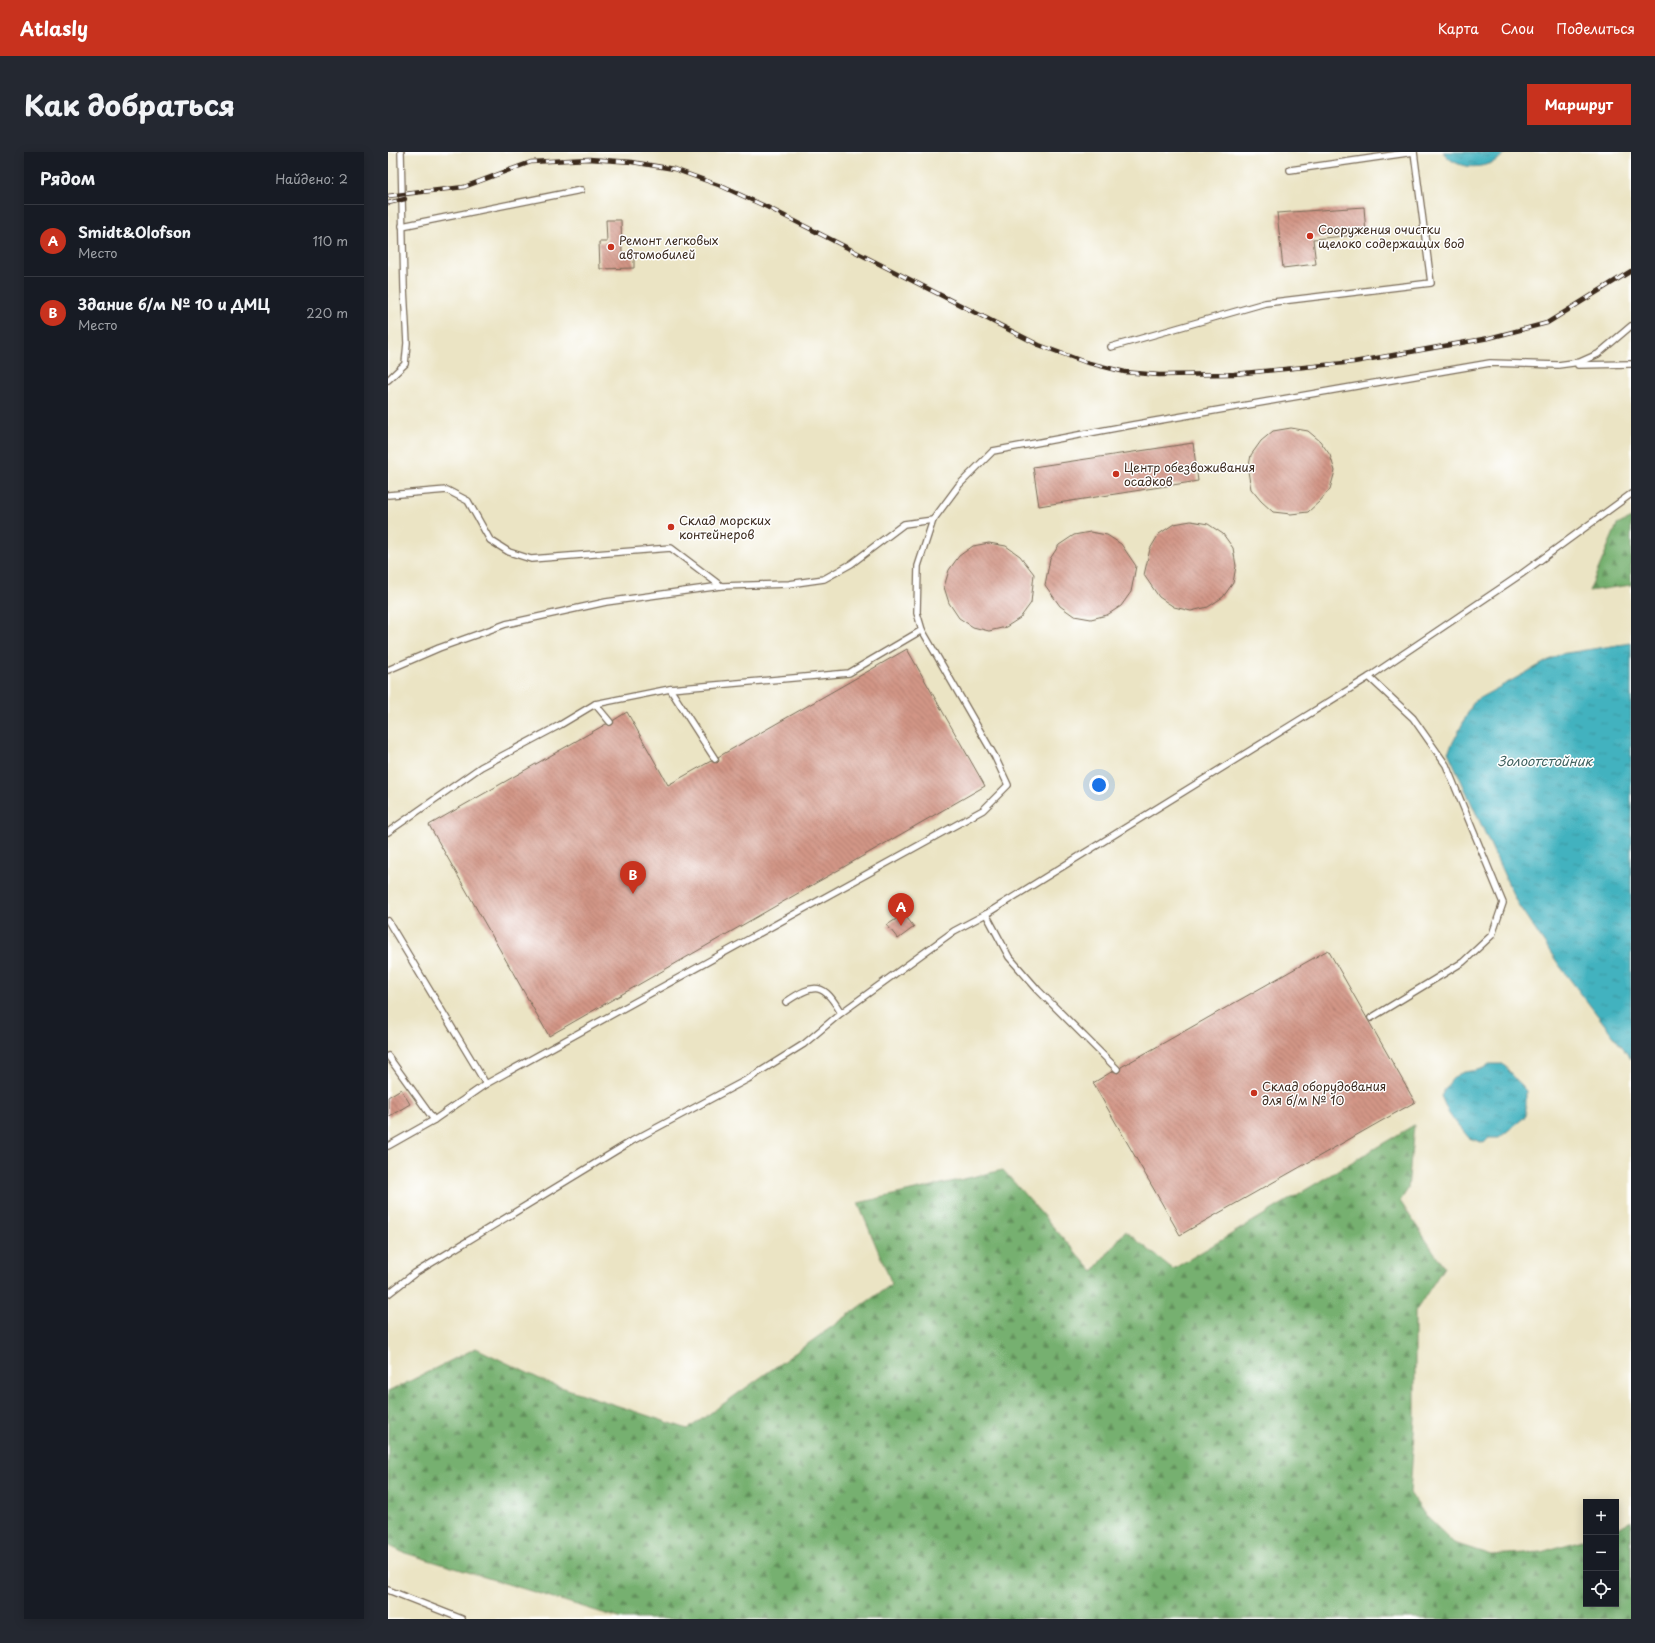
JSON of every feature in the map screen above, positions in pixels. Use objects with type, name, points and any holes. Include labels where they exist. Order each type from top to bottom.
[{"type":"lane","points":[[388,380],[405,364],[407,343],[402,226],[401,152]]},
{"type":"lane","points":[[1111,347],[1265,303],[1431,283],[1414,152],[1290,170]]},
{"type":"lane","points":[[402,226],[581,190]]},
{"type":"lane","points":[[1558,365],[1580,362],[1598,354],[1631,326]]},
{"type":"lane","points":[[388,1146],[434,1120],[486,1084],[983,810],[1008,785],[995,757],[922,630],[917,613],[918,566],[934,520],[959,485],[993,451],[1147,422],[1490,363],[1558,365],[1631,364]]},
{"type":"lane","points":[[388,495],[447,490],[468,501],[490,540],[509,552],[531,559],[671,548],[721,586]]},
{"type":"lane","points":[[388,1294],[415,1274],[632,1141],[748,1080],[804,1044],[841,1013],[954,931],[986,914],[1369,677],[1520,576],[1631,494]]},
{"type":"lane","points":[[388,670],[439,648],[506,624],[606,602],[721,586],[789,584],[824,579],[851,564],[904,524],[934,520]]},
{"type":"lane","points":[[388,832],[481,767],[560,725],[595,704],[670,689],[849,673],[922,630]]},
{"type":"lane","points":[[1369,677],[1413,718],[1446,765],[1503,903],[1492,935],[1463,962],[1371,1018]]},
{"type":"lane","points":[[670,689],[715,758]]},
{"type":"lane","points":[[595,704],[610,722]]},
{"type":"lane","points":[[986,914],[1009,957],[1038,990],[1117,1069]]},
{"type":"lane","points":[[388,921],[486,1084]]},
{"type":"lane","points":[[786,1002],[798,993],[810,988],[823,989],[832,996],[841,1013]]},
{"type":"lane","points":[[388,1056],[434,1120]]},
{"type":"lane","points":[[388,1590],[462,1619]]},
{"type":"green space","points":[[1631,518],[1631,585],[1589,591],[1617,525]]},
{"type":"green space","points":[[1414,1125],[1408,1189],[1400,1201],[1444,1267],[1415,1312],[1415,1418],[1410,1493],[1425,1515],[1454,1543],[1491,1555],[1541,1552],[1583,1540],[1583,1607],[1619,1607],[1619,1527],[1631,1520],[1631,1619],[623,1619],[402,1552],[388,1545],[388,1392],[476,1348],[546,1382],[688,1429],[892,1284],[858,1203],[1003,1170],[1093,1272],[1125,1231],[1173,1269]]},
{"type":"water","points":[[1443,152],[1507,152],[1492,163],[1475,167],[1457,163],[1449,159]]},
{"type":"water","name":"Золоотстойник","points":[[1631,643],[1631,1059],[1559,965],[1517,903],[1448,752],[1474,701],[1560,654]]},
{"type":"water","points":[[1489,1064],[1503,1064],[1526,1091],[1526,1116],[1499,1138],[1489,1138],[1484,1143],[1469,1138],[1449,1114],[1441,1096],[1448,1084],[1459,1074],[1482,1069]]},
{"type":"building","name":"Сооружения очистки щелоко содержащих вод","points":[[1364,207],[1366,234],[1313,239],[1316,264],[1283,268],[1277,213]]},
{"type":"building","name":"Ремонт легковых автомобилей","points":[[606,220],[621,220],[622,253],[634,252],[634,268],[600,269],[599,242],[607,242]]},
{"type":"building","points":[[1291,428],[1308,431],[1320,441],[1330,455],[1335,471],[1330,489],[1320,501],[1308,512],[1291,514],[1273,512],[1261,501],[1251,489],[1248,471],[1251,455],[1261,441],[1273,431]]},
{"type":"building","name":"Центр обезвоживания осадков","points":[[1193,443],[1198,481],[1039,506],[1033,467]]},
{"type":"building","points":[[1191,521],[1208,524],[1223,534],[1233,548],[1236,566],[1233,583],[1223,597],[1208,607],[1191,611],[1174,607],[1159,597],[1144,575],[1150,549],[1159,534],[1174,524]]},
{"type":"building","points":[[1090,532],[1107,535],[1121,544],[1136,566],[1131,592],[1121,606],[1107,615],[1091,619],[1074,616],[1060,606],[1045,585],[1050,559],[1059,545],[1074,535]]},
{"type":"building","points":[[989,543],[1006,546],[1020,556],[1034,574],[1031,603],[1020,618],[1006,627],[989,631],[973,627],[959,618],[949,603],[944,587],[949,570],[959,556],[973,546]]},
{"type":"building","points":[[907,649],[985,786],[549,1036],[429,825],[606,724],[612,725],[614,720],[627,712],[668,785],[711,761],[717,763],[719,761],[718,757]]},
{"type":"building","points":[[904,914],[914,927],[898,939],[887,925]]},
{"type":"building","name":"Склад оборудования для б/м № 10","points":[[1328,950],[1415,1102],[1180,1235],[1093,1083],[1113,1071],[1118,1073],[1121,1067]]},
{"type":"building","points":[[401,1089],[410,1104],[388,1117],[388,1097]]},
{"type":"railway","points":[[388,196],[464,187],[531,162],[589,159],[632,162],[674,169],[721,186],[767,207],[1039,345],[1085,362],[1125,372],[1159,375],[1234,374],[1354,362],[1489,338],[1547,323],[1631,271]]},
{"type":"railway","points":[[388,203],[405,199]]},
{"type":"place","name":"Сооружения очистки щелоко содержащих вод","points":[[1310,236]]},
{"type":"place","name":"Ремонт легковых автомобилей","points":[[611,247]]},
{"type":"place","name":"Центр обезвоживания осадков","points":[[1116,474]]},
{"type":"place","name":"Склад морских контейнеров","points":[[671,527]]},
{"type":"place","name":"Здание б/м № 10 и ДМЦ","points":[[633,894]]},
{"type":"place","name":"Smidt&Olofson","points":[[901,926]]},
{"type":"place","name":"Склад оборудования для б/м № 10","points":[[1254,1093]]}]
